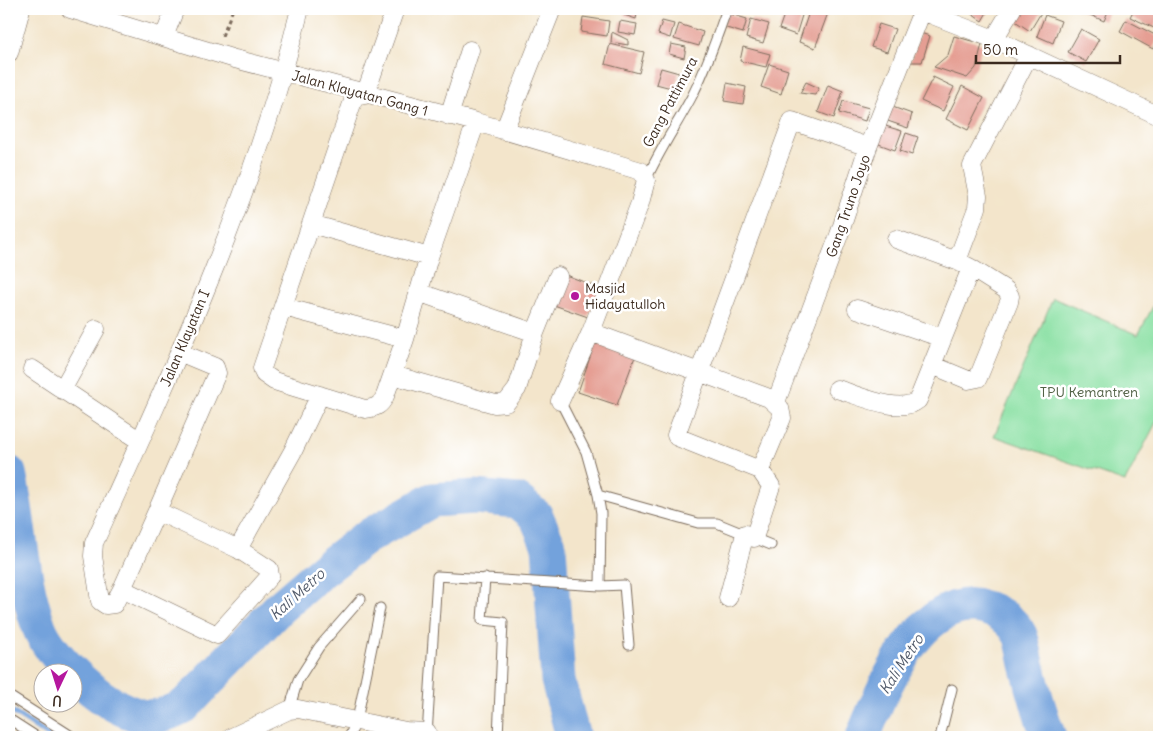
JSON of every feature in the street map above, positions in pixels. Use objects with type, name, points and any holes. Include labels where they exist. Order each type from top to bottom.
[{"type":"street","points":[[9,53],[21,9]]},
{"type":"street","name":"Jalan Klayatan Gang 1","points":[[70,9],[282,73],[476,122],[641,171],[646,180]]},
{"type":"street","points":[[164,37],[175,9]]},
{"type":"street","name":"Jalan Klayatan I","points":[[122,589],[114,604],[106,605],[100,601],[92,556],[94,543],[227,241],[260,149],[300,9]]},
{"type":"street","points":[[395,9],[312,224],[284,307],[263,361],[264,374],[274,381],[365,408],[371,408],[382,403],[405,339],[429,257],[476,122]]},
{"type":"street","points":[[504,131],[552,9]]},
{"type":"street","points":[[994,38],[1012,9]]},
{"type":"street","points":[[919,10],[994,38],[1159,116]]},
{"type":"street","name":"Gang Truno Joyo","points":[[776,402],[814,304],[868,147],[919,10]]},
{"type":"street","points":[[449,116],[470,50]]},
{"type":"street","points":[[837,389],[897,407],[912,404],[918,400],[942,338],[964,264],[977,208],[978,196],[972,166],[1029,55]]},
{"type":"street","points":[[728,598],[749,536],[771,486],[760,470],[677,437],[792,121],[868,147]]},
{"type":"street","points":[[560,401],[591,332],[640,204],[646,180]]},
{"type":"street","points":[[312,224],[429,257]]},
{"type":"street","points":[[896,239],[964,264],[1006,290],[1010,296],[1010,302],[978,378],[968,380],[932,365]]},
{"type":"street","points":[[393,375],[495,404],[506,403],[517,389],[535,333],[558,276]]},
{"type":"street","points":[[418,292],[535,333]]},
{"type":"street","points":[[284,307],[405,339]]},
{"type":"street","points":[[857,310],[942,338]]},
{"type":"street","points":[[62,390],[96,329]]},
{"type":"street","points":[[591,332],[776,402],[780,408],[782,418],[760,470]]},
{"type":"street","points":[[157,511],[238,549],[269,569],[270,576],[217,635],[122,589],[217,373],[215,367],[179,352]]},
{"type":"street","points":[[32,369],[140,441]]},
{"type":"street","points":[[238,549],[293,451],[320,395]]},
{"type":"street","points":[[232,737],[289,710],[357,720],[404,734],[427,734]]},
{"type":"lane","name":"Gang Pattimura","points":[[646,180],[659,152],[691,99],[727,9]]},
{"type":"lane","points":[[560,401],[586,452],[598,495],[601,513],[600,586]]},
{"type":"lane","points":[[598,495],[698,523],[717,523],[771,545]]},
{"type":"lane","points":[[427,734],[437,576],[600,586],[624,585],[629,645]]},
{"type":"lane","points":[[485,578],[482,620],[503,622],[498,737]]},
{"type":"lane","points":[[289,710],[298,680],[319,647],[361,599]]},
{"type":"lane","points":[[349,737],[357,720],[380,608]]},
{"type":"lane","points":[[940,737],[952,689]]},
{"type":"lane","points":[[9,696],[73,737]]},
{"type":"lane","points":[[9,719],[37,737]]},
{"type":"path","points":[[216,53],[233,9]]},
{"type":"green space","name":"TPU Kemantren","points":[[1159,295],[1159,417],[1125,482],[994,436],[1053,298],[1138,335]]},
{"type":"building","points":[[626,9],[638,9],[636,19],[624,15]]},
{"type":"building","points":[[786,9],[804,9],[796,35],[779,29]]},
{"type":"building","points":[[810,9],[828,13],[815,48],[799,42]]},
{"type":"building","points":[[964,9],[989,9],[982,21]]},
{"type":"building","points":[[1022,9],[1038,9],[1042,11],[1030,31],[1015,21]]},
{"type":"building","points":[[1076,9],[1109,9],[1104,21]]},
{"type":"building","points":[[1134,9],[1159,11],[1159,18],[1154,28],[1130,17]]},
{"type":"building","points":[[727,13],[747,19],[743,33],[723,27]]},
{"type":"building","points":[[1045,15],[1061,21],[1053,43],[1037,36]]},
{"type":"building","points":[[583,17],[609,21],[607,36],[581,32]]},
{"type":"building","points":[[751,19],[769,24],[763,43],[746,38]]},
{"type":"building","points":[[1126,20],[1159,37],[1153,49],[1120,31]]},
{"type":"building","points":[[620,21],[637,24],[635,35],[618,32]]},
{"type":"building","points":[[662,21],[674,24],[670,38],[658,34]]},
{"type":"building","points":[[679,24],[703,32],[699,46],[674,39]]},
{"type":"building","points":[[879,24],[895,29],[887,52],[871,47]]},
{"type":"building","points":[[1081,29],[1099,39],[1086,62],[1068,52]]},
{"type":"building","points":[[612,32],[628,40],[628,45],[611,42]]},
{"type":"building","points":[[920,33],[930,36],[922,62],[910,62]]},
{"type":"building","points":[[954,36],[982,44],[976,68],[967,78],[934,67],[948,55]]},
{"type":"building","points":[[610,44],[644,52],[639,73],[605,64]]},
{"type":"building","points":[[671,44],[686,47],[684,58],[669,54]]},
{"type":"building","points":[[743,47],[770,54],[766,67],[740,61]]},
{"type":"building","points":[[769,64],[788,70],[781,94],[761,87]]},
{"type":"building","points":[[661,68],[679,73],[675,89],[656,84]]},
{"type":"building","points":[[933,77],[954,87],[943,111],[921,101]]},
{"type":"building","points":[[806,82],[819,88],[815,95],[800,93]]},
{"type":"building","points":[[727,83],[746,87],[743,104],[724,101]]},
{"type":"building","points":[[828,85],[843,91],[834,118],[818,112]]},
{"type":"building","points":[[962,86],[984,98],[968,130],[946,119]]},
{"type":"building","points":[[843,101],[869,108],[865,121],[839,113]]},
{"type":"building","points":[[887,105],[912,114],[908,128],[882,119]]},
{"type":"building","points":[[882,125],[902,131],[895,150],[876,143]]},
{"type":"building","points":[[906,133],[918,137],[912,155],[900,151]]},
{"type":"building","name":"Masjid Hidayatulloh","points":[[563,274],[600,288],[588,317],[551,304]]},
{"type":"building","points":[[596,340],[636,354],[617,405],[578,392]]},
{"type":"waterway","name":"Kali Metro","points":[[9,473],[28,589],[39,627],[44,637],[60,659],[80,680],[101,697],[131,713],[148,717],[165,714],[185,705],[279,608],[323,570],[365,538],[432,500],[475,497],[518,501],[536,516],[549,546],[558,680],[573,737]]},
{"type":"waterway","name":"Kali Metro","points":[[863,737],[881,695],[907,648],[923,629],[942,614],[962,606],[985,608],[995,612],[1010,621],[1017,630],[1049,737]]},
{"type":"waterway","points":[[9,710],[51,737]]},
{"type":"place","name":"Masjid Hidayatulloh","points":[[575,296]]}]
